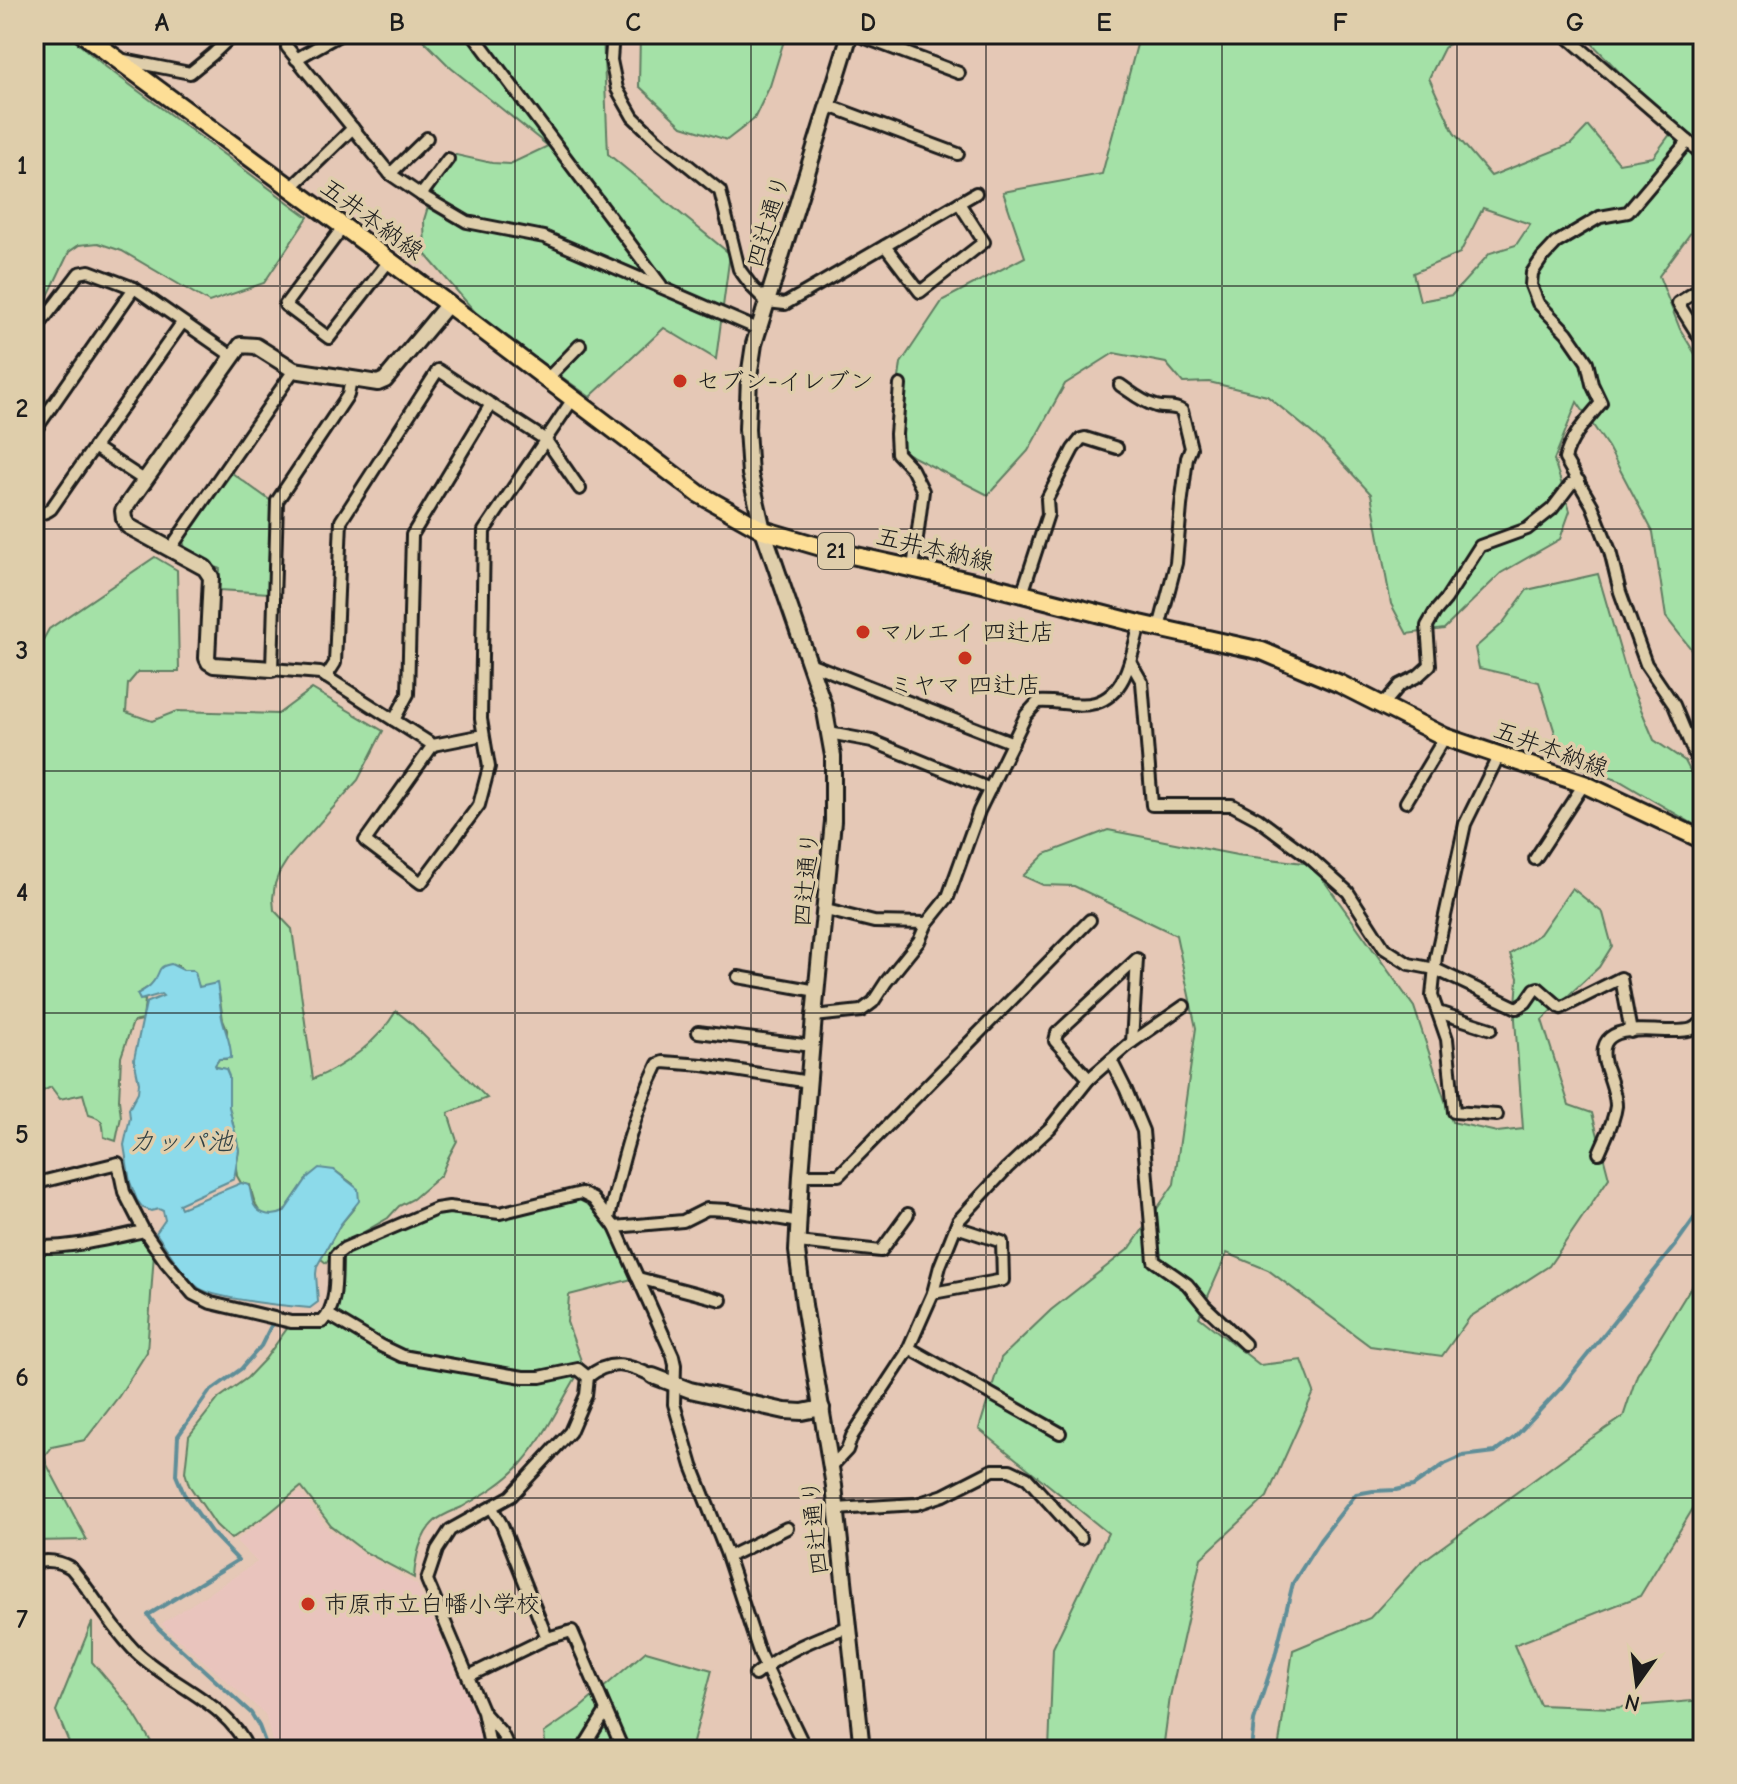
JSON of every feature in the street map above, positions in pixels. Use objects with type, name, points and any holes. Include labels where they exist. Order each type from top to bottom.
[{"type":"main road","name":"五井本納線","points":[[83,34],[699,494],[763,530],[838,552],[1262,651],[1340,684],[1445,737],[1584,784],[1703,840]]},
{"type":"street","points":[[116,58],[190,73],[234,34]]},
{"type":"street","points":[[296,59],[341,34]]},
{"type":"street","points":[[473,34],[663,288]]},
{"type":"street","points":[[613,34],[611,60],[617,89],[633,117],[720,191],[739,269],[767,302],[785,304],[976,193]]},
{"type":"street","points":[[852,34],[959,73]]},
{"type":"street","name":"四辻通り","points":[[852,34],[758,329],[749,377],[747,429],[750,474],[763,530],[824,706],[833,756],[833,821],[814,1016],[798,1242],[802,1293],[831,1467],[862,1750]]},
{"type":"street","points":[[1564,34],[1703,156]]},
{"type":"street","points":[[287,47],[390,174],[421,195],[467,222],[544,237],[758,329]]},
{"type":"street","points":[[827,105],[958,154]]},
{"type":"street","points":[[290,189],[353,128]]},
{"type":"street","points":[[390,174],[427,138]]},
{"type":"street","points":[[1688,141],[1628,212],[1600,217],[1556,243],[1532,273],[1531,285],[1538,303],[1567,333],[1587,362],[1601,403],[1568,447],[1565,459],[1592,505],[1646,664],[1674,705],[1703,775]]},
{"type":"street","points":[[421,195],[448,159]]},
{"type":"street","points":[[885,246],[920,292],[984,242],[959,203]]},
{"type":"street","points":[[343,227],[285,305],[329,338],[389,261]]},
{"type":"street","points":[[34,332],[79,273],[89,271],[134,288],[232,356]]},
{"type":"street","points":[[1703,287],[1678,303],[1703,343]]},
{"type":"street","points":[[34,432],[134,288]]},
{"type":"street","points":[[433,745],[320,673],[214,665],[209,662],[211,577],[205,568],[128,526],[123,511],[241,345],[256,346],[294,370],[378,383],[385,380],[448,304]]},
{"type":"street","points":[[34,509],[45,513],[51,509],[182,323]]},
{"type":"street","points":[[547,379],[580,345]]},
{"type":"street","points":[[170,549],[294,370]]},
{"type":"street","points":[[326,677],[335,663],[341,521],[438,370],[546,440],[580,489]]},
{"type":"street","points":[[272,669],[277,501],[348,395],[351,379]]},
{"type":"street","points":[[900,385],[897,453],[912,469],[923,491],[913,569]]},
{"type":"street","points":[[1120,385],[1138,398],[1160,407],[1175,406],[1182,411],[1191,448],[1187,458],[1176,563],[1159,628]]},
{"type":"street","points":[[483,735],[433,745],[365,841],[421,883],[479,805],[489,767],[481,719],[484,531],[573,399]]},
{"type":"street","points":[[394,720],[408,694],[412,535],[491,404]]},
{"type":"street","points":[[1022,594],[1048,514],[1047,499],[1073,449],[1085,438],[1117,448]]},
{"type":"street","points":[[94,447],[144,480]]},
{"type":"street","points":[[1382,706],[1400,685],[1418,676],[1430,665],[1427,626],[1480,546],[1527,529],[1552,509],[1571,484],[1579,481]]},
{"type":"street","points":[[814,1016],[861,1011],[873,1002],[948,897],[979,811],[1026,715],[1038,702],[1095,703],[1114,693],[1130,661],[1140,624]]},
{"type":"street","points":[[1130,661],[1142,682],[1152,805],[1232,805],[1258,819],[1309,857],[1348,892],[1384,948],[1409,964],[1435,969],[1517,1008],[1538,988],[1561,1008],[1621,978],[1631,1032]]},
{"type":"street","points":[[809,663],[1013,743]]},
{"type":"street","points":[[829,733],[872,741],[990,789]]},
{"type":"street","points":[[1406,802],[1445,737]]},
{"type":"street","points":[[1497,1115],[1454,1112],[1447,1039],[1432,996],[1436,957],[1465,824],[1499,755]]},
{"type":"street","points":[[1535,859],[1584,784]]},
{"type":"street","points":[[826,910],[874,922],[927,923]]},
{"type":"street","points":[[801,1175],[839,1175],[1090,920]]},
{"type":"street","points":[[1089,1079],[1055,1041],[1057,1033],[1137,959],[1132,1042]]},
{"type":"street","points":[[738,977],[817,991]]},
{"type":"street","points":[[831,1467],[847,1450],[852,1436],[909,1348],[933,1293],[958,1221],[1007,1168],[1050,1128],[1089,1079],[1132,1042],[1184,1006]]},
{"type":"street","points":[[1438,1012],[1491,1029]]},
{"type":"street","points":[[1599,1153],[1612,1123],[1616,1104],[1603,1056],[1609,1037],[1631,1032],[1691,1030],[1703,1022]]},
{"type":"street","points":[[698,1032],[812,1046]]},
{"type":"street","points":[[1111,1060],[1143,1131],[1154,1261],[1187,1284],[1245,1344]]},
{"type":"street","points":[[612,1223],[635,1122],[658,1064],[703,1065],[809,1082]]},
{"type":"street","points":[[45,1181],[118,1163],[124,1192],[144,1231],[186,1287],[201,1299],[291,1322],[322,1322],[329,1315],[335,1285],[336,1255],[345,1248],[436,1209],[449,1207],[500,1213],[581,1193],[593,1199],[612,1223],[673,1356],[674,1404],[692,1466],[728,1557],[760,1655],[806,1750]]},
{"type":"street","points":[[612,1223],[683,1221],[707,1209],[799,1222]]},
{"type":"street","points":[[798,1242],[881,1251],[908,1214]]},
{"type":"street","points":[[933,1293],[1003,1280],[1002,1242],[956,1227]]},
{"type":"street","points":[[34,1247],[87,1244],[144,1231]]},
{"type":"street","points":[[638,1278],[721,1300]]},
{"type":"street","points":[[329,1315],[402,1356],[523,1377],[540,1377],[578,1369],[588,1377]]},
{"type":"street","points":[[909,1348],[1060,1433]]},
{"type":"street","points":[[491,1750],[483,1712],[427,1580],[437,1550],[450,1530],[511,1496],[570,1432],[586,1395],[588,1377],[613,1364],[633,1366],[690,1390],[793,1412],[822,1408]]},
{"type":"street","points":[[836,1509],[917,1504],[944,1495],[993,1470],[1010,1470],[1027,1478],[1081,1538]]},
{"type":"street","points":[[492,1508],[502,1525],[547,1638]]},
{"type":"street","points":[[728,1557],[787,1528]]},
{"type":"street","points":[[34,1563],[50,1560],[71,1568],[135,1651],[219,1712],[240,1734],[248,1750]]},
{"type":"street","points":[[755,1675],[807,1641],[848,1627]]},
{"type":"street","points":[[469,1676],[547,1638],[572,1631],[623,1750]]},
{"type":"street","points":[[582,1750],[606,1711]]},
{"type":"street","points":[[483,1712],[501,1732],[510,1750]]},
{"type":"shaded area","name":"市原市立白幡小学校","points":[[300,1492],[328,1529],[371,1559],[417,1585],[475,1713],[483,1750],[274,1750],[265,1714],[161,1624],[257,1562],[236,1541]]},
{"type":"green space","points":[[34,34],[67,34],[106,67],[308,217],[264,283],[209,302],[122,251],[98,243],[79,245],[69,252],[34,325]]},
{"type":"green space","points":[[417,34],[603,34],[608,154],[730,254],[716,359],[664,328],[590,397],[482,320],[425,254],[424,220],[438,174],[452,154],[510,164],[548,146],[451,68]]},
{"type":"green space","points":[[640,34],[786,34],[770,86],[754,119],[727,140],[682,126],[639,86]]},
{"type":"green space","points":[[1143,34],[1460,34],[1444,48],[1429,78],[1454,133],[1491,176],[1571,144],[1588,126],[1619,163],[1653,157],[1674,129],[1583,34],[1696,34],[1703,46],[1703,163],[1700,167],[1703,172],[1703,216],[1659,276],[1680,329],[1703,367],[1703,664],[1666,617],[1653,532],[1608,447],[1577,402],[1554,460],[1570,511],[1560,539],[1501,573],[1444,629],[1407,634],[1391,604],[1371,494],[1323,442],[1267,396],[1209,382],[1183,383],[1166,363],[1114,353],[1065,384],[1028,451],[988,495],[904,452],[894,416],[901,363],[943,300],[1025,257],[1003,192],[1102,174],[1138,41]],"holes":[[[1483,208],[1530,224],[1516,245],[1490,253],[1452,295],[1420,301],[1413,273],[1460,253]]]},
{"type":"green space","points":[[232,473],[271,501],[269,593],[219,590],[220,569],[186,551],[183,541]]},
{"type":"green space","points":[[155,557],[177,570],[179,672],[138,672],[128,684],[126,712],[152,721],[177,711],[278,714],[312,689],[383,731],[358,780],[289,857],[275,884],[274,910],[292,929],[313,1079],[360,1052],[380,1033],[396,1011],[487,1098],[448,1113],[457,1141],[441,1175],[388,1218],[343,1244],[326,1263],[321,1259],[340,1225],[355,1207],[353,1184],[334,1170],[308,1177],[284,1212],[268,1216],[259,1210],[250,1185],[241,1183],[237,1176],[239,1150],[229,1107],[226,1069],[215,1065],[219,1059],[226,1059],[227,1030],[219,993],[199,987],[192,970],[183,970],[177,965],[137,994],[145,1000],[143,1020],[133,1022],[121,1057],[121,1117],[116,1141],[104,1137],[102,1122],[89,1115],[83,1094],[60,1099],[51,1087],[37,1094],[34,1102],[34,656],[49,629]]},
{"type":"green space","points":[[1598,574],[1629,681],[1654,740],[1685,761],[1703,795],[1703,828],[1620,781],[1576,766],[1561,752],[1539,682],[1479,668],[1475,648],[1502,624],[1527,590]]},
{"type":"green space","points":[[1108,830],[1237,855],[1312,864],[1414,1007],[1452,1122],[1497,1132],[1523,1129],[1515,1019],[1518,978],[1510,954],[1540,934],[1572,888],[1603,913],[1612,946],[1599,967],[1542,1020],[1569,1105],[1592,1113],[1609,1178],[1549,1266],[1470,1317],[1442,1356],[1370,1346],[1268,1270],[1227,1253],[1199,1317],[1260,1365],[1302,1360],[1314,1392],[1267,1497],[1201,1558],[1170,1697],[1163,1750],[1049,1750],[1053,1648],[1108,1533],[979,1429],[1001,1358],[1051,1310],[1130,1248],[1174,1184],[1196,1028],[1176,935],[1074,886],[1043,885],[1023,876],[1045,854]]},
{"type":"green space","points":[[580,1197],[598,1209],[605,1220],[632,1279],[569,1295],[567,1322],[583,1366],[547,1428],[521,1464],[493,1488],[430,1526],[419,1548],[414,1578],[365,1552],[331,1526],[301,1487],[231,1539],[216,1525],[189,1485],[185,1472],[189,1436],[219,1398],[247,1378],[265,1359],[289,1326],[310,1324],[327,1313],[330,1275],[334,1263],[347,1250],[436,1209],[478,1213]]},
{"type":"green space","points":[[140,1237],[154,1253],[147,1352],[119,1396],[85,1440],[52,1447],[45,1456],[87,1540],[34,1541],[34,1252],[62,1252]]},
{"type":"green space","points":[[1703,1280],[1703,1492],[1640,1596],[1514,1645],[1540,1705],[1612,1708],[1703,1700],[1703,1750],[1278,1750],[1293,1650],[1370,1618],[1420,1563],[1623,1417],[1637,1375],[1691,1287]]},
{"type":"green space","points":[[92,1622],[92,1662],[128,1704],[156,1750],[72,1750],[56,1711]]},
{"type":"green space","points":[[646,1651],[712,1670],[691,1750],[546,1750],[544,1733],[580,1708]]},
{"type":"water","name":"カッパ池","points":[[171,964],[195,972],[199,987],[217,983],[231,1058],[219,1059],[215,1065],[226,1069],[229,1076],[229,1107],[239,1150],[234,1179],[179,1204],[181,1208],[241,1183],[249,1185],[257,1209],[272,1215],[280,1214],[308,1177],[319,1168],[334,1170],[358,1189],[359,1201],[340,1225],[317,1266],[318,1302],[310,1308],[235,1299],[199,1288],[156,1233],[165,1220],[163,1211],[143,1208],[137,1200],[130,1182],[124,1145],[129,1109],[138,1092],[134,1059],[146,1003],[163,996],[140,1000],[137,994],[151,984],[161,968]]},
{"type":"waterway","points":[[1251,1750],[1254,1721],[1275,1656],[1293,1583],[1320,1540],[1356,1494],[1413,1486],[1445,1464],[1463,1456],[1495,1452],[1515,1437],[1561,1388],[1676,1244],[1703,1200]]},
{"type":"waterway","points":[[268,1750],[251,1713],[158,1628],[148,1615],[238,1560],[211,1532],[184,1494],[176,1475],[178,1436],[209,1392],[241,1369],[261,1346],[271,1326]]},
{"type":"place","name":"セブン-イレブン","points":[[680,381]]},
{"type":"place","name":"マルエイ 四辻店","points":[[863,632]]},
{"type":"place","name":"ミヤマ 四辻店","points":[[965,658]]},
{"type":"place","name":"市原市立白幡小学校","points":[[308,1604]]}]
